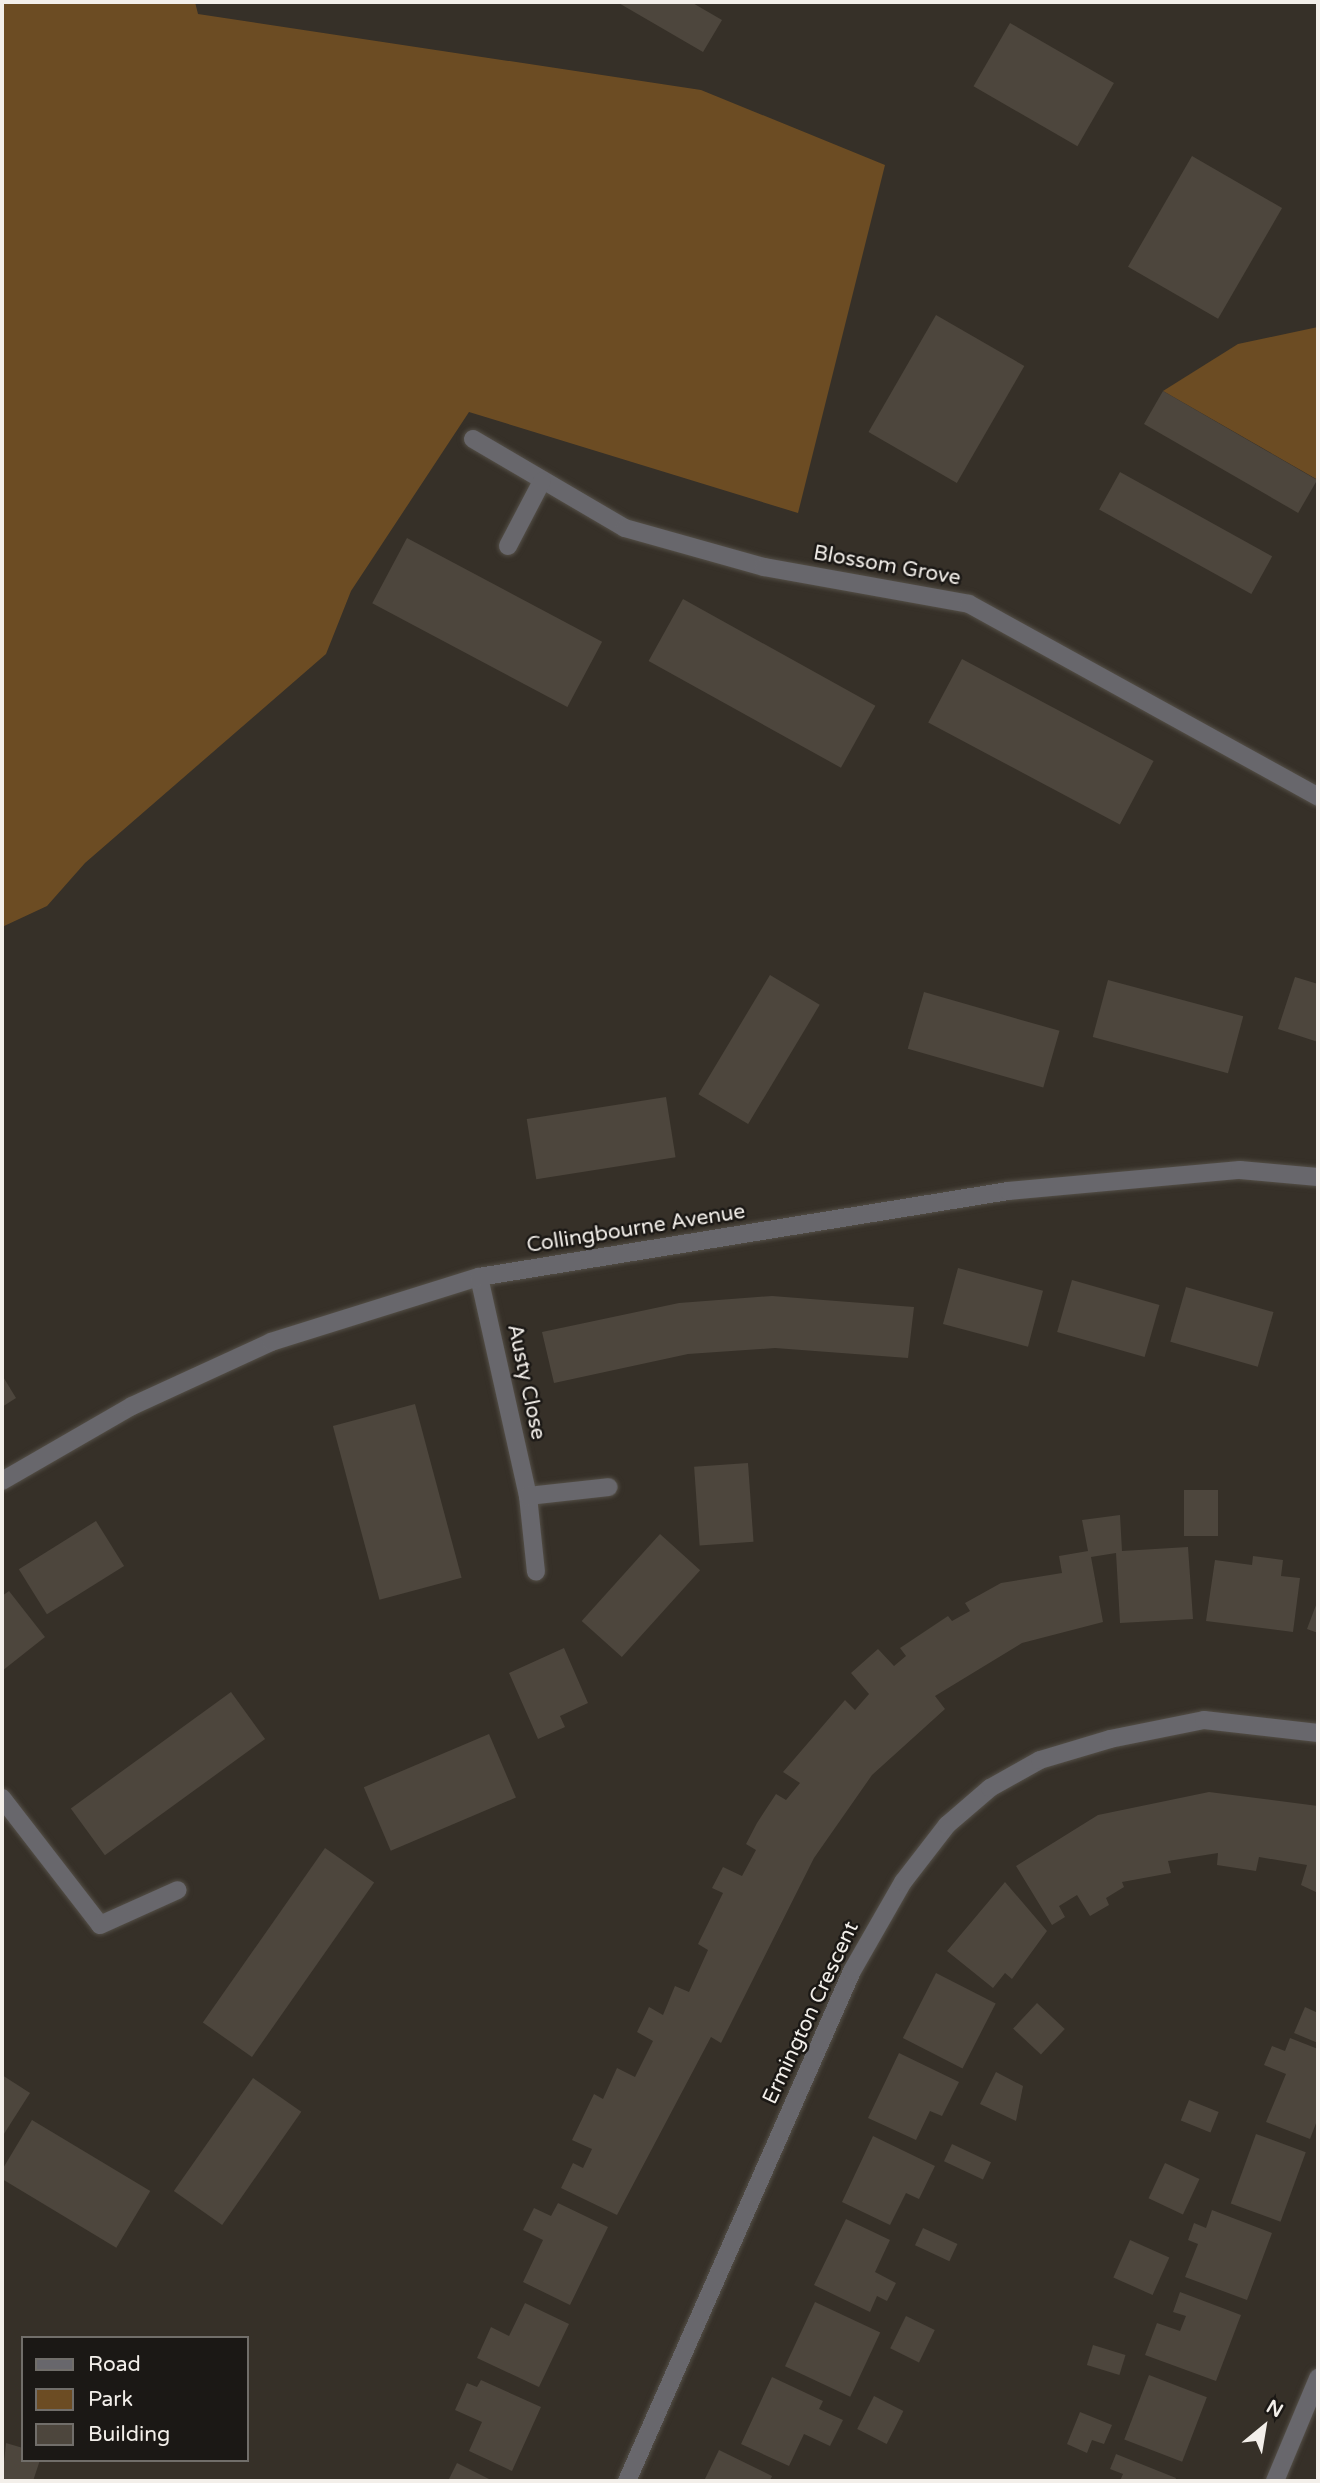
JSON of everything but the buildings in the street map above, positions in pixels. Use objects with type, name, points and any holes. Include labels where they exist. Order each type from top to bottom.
[{"type":"street","name":"Blossom Grove","points":[[474,439],[542,481],[638,532],[764,568],[969,604],[1318,797]]},
{"type":"street","points":[[508,546],[542,481]]},
{"type":"street","name":"Collingbourne Avenue","points":[[2,1481],[132,1406],[271,1342],[480,1278],[1008,1191],[1240,1170],[1318,1177]]},
{"type":"street","name":"Austy Close","points":[[480,1278],[527,1496],[536,1572]]},
{"type":"street","points":[[527,1496],[609,1488]]},
{"type":"street","name":"Ermington Crescent","points":[[627,2481],[852,1971],[903,1882],[947,1825],[990,1788],[1040,1760],[1110,1739],[1204,1720],[1318,1734]]},
{"type":"street","points":[[2,1798],[100,1925],[178,1890]]},
{"type":"street","points":[[1275,2481],[1318,2378]]},
{"type":"green space","points":[[2,2],[195,2],[198,14],[701,90],[885,165],[798,513],[469,412],[351,591],[326,654],[85,863],[47,906],[2,927]]},
{"type":"green space","points":[[1318,327],[1318,480],[1163,391],[1238,344]]}]
